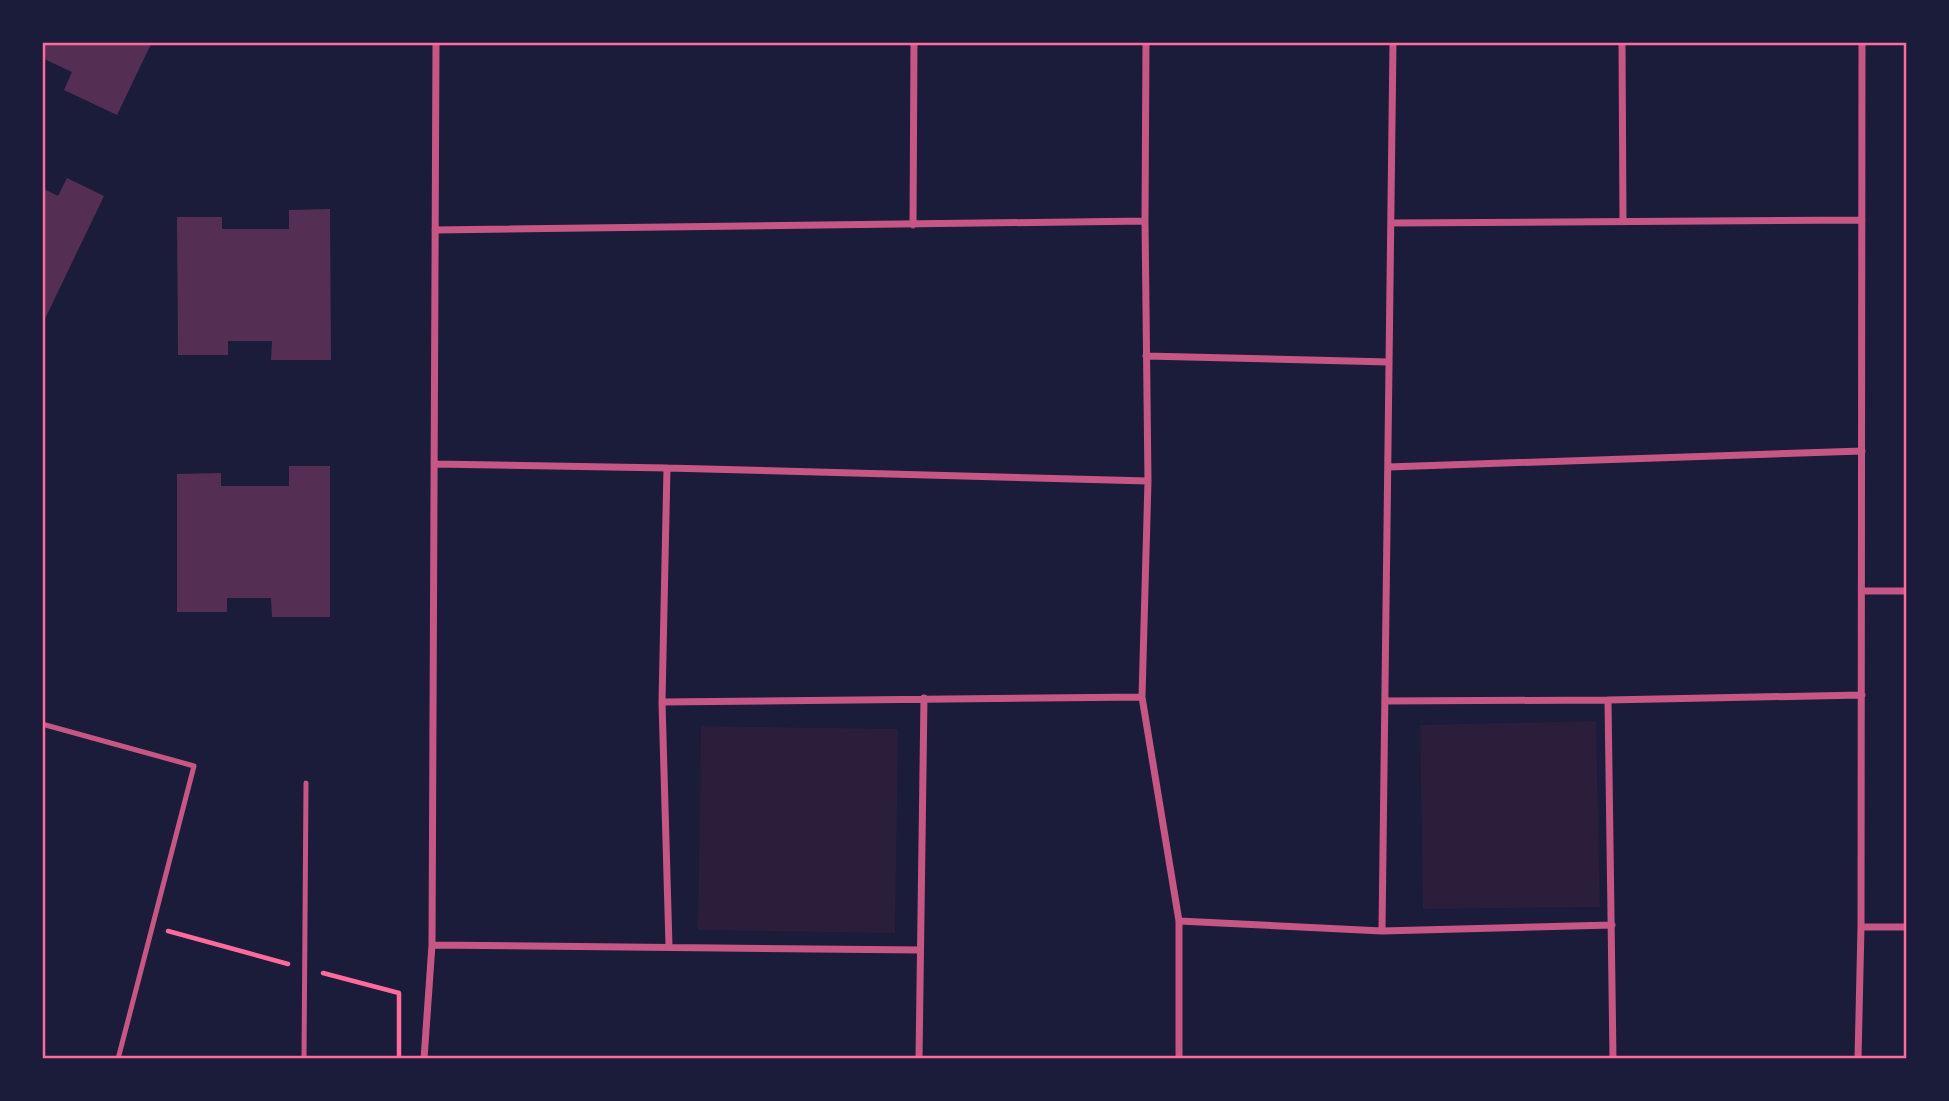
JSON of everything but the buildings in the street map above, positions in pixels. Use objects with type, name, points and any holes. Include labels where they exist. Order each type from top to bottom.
[{"type":"street","points":[[424,1059],[432,945],[436,42]]},
{"type":"street","points":[[912,225],[914,42]]},
{"type":"street","points":[[1146,42],[1148,481],[1142,697],[1180,921],[1179,1059]]},
{"type":"street","points":[[1382,931],[1393,42]]},
{"type":"street","points":[[1622,42],[1623,221]]},
{"type":"street","points":[[1858,1059],[1862,695],[1862,42]]},
{"type":"street","points":[[1391,223],[1862,220]]},
{"type":"street","points":[[435,230],[1145,221]]},
{"type":"street","points":[[1146,356],[1389,362]]},
{"type":"street","points":[[1388,467],[1862,450]]},
{"type":"street","points":[[434,464],[1148,481]]},
{"type":"street","points":[[667,468],[662,702],[669,946]]},
{"type":"street","points":[[1862,592],[1907,591]]},
{"type":"street","points":[[1385,701],[1862,695]]},
{"type":"street","points":[[662,702],[1142,697]]},
{"type":"street","points":[[919,1059],[924,698]]},
{"type":"street","points":[[1608,700],[1613,1059]]},
{"type":"street","points":[[1180,921],[1382,931],[1612,925]]},
{"type":"street","points":[[1861,927],[1907,927]]},
{"type":"street","points":[[432,945],[920,950]]},
{"type":"lane","points":[[42,724],[194,766],[118,1059]]},
{"type":"lane","points":[[304,1059],[306,783]]},
{"type":"path","points":[[153,927],[399,993],[400,1059]]},
{"type":"shaded area","points":[[1596,721],[1600,907],[1423,909],[1420,725]]},
{"type":"shaded area","points":[[701,726],[898,729],[895,933],[698,930]]}]
